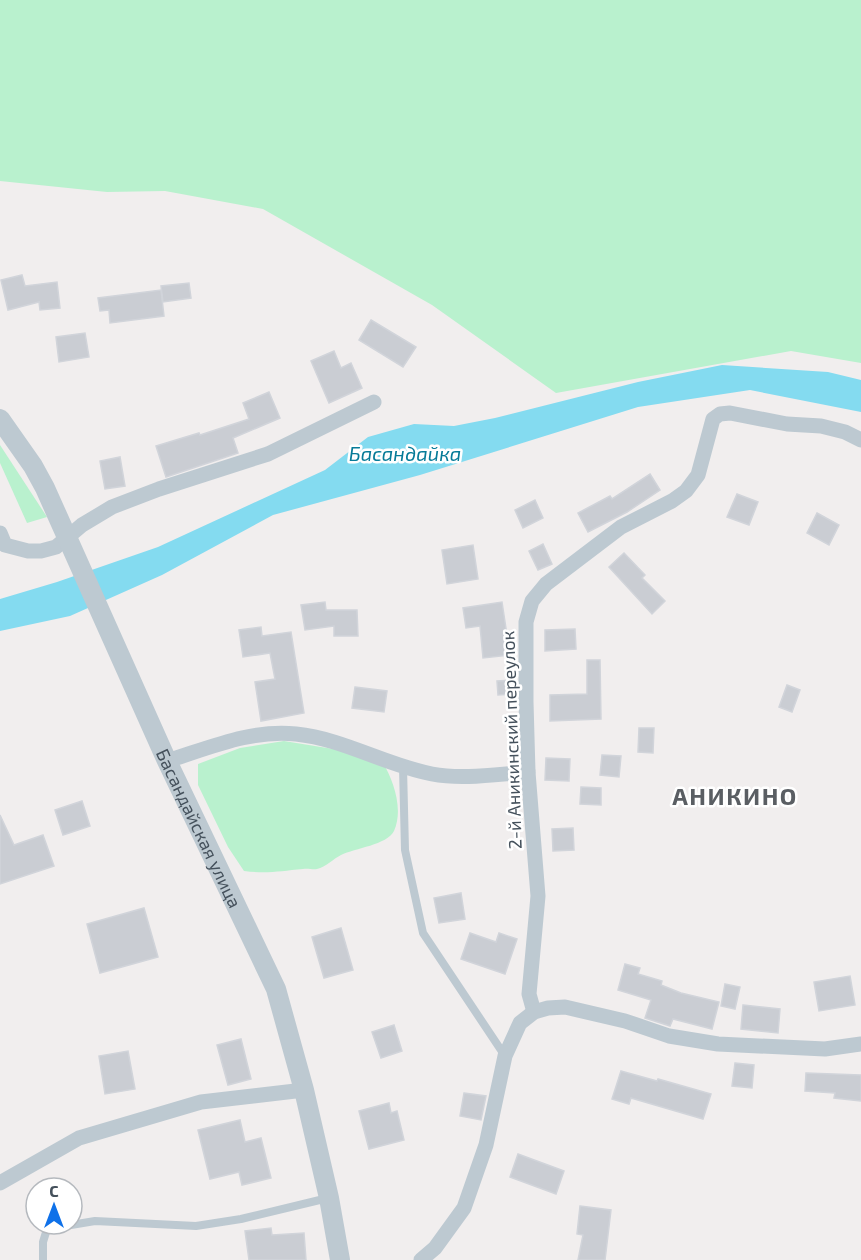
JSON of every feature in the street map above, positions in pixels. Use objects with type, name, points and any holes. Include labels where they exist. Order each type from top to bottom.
[{"type":"street","points":[[2,542],[41,551],[56,548],[82,525],[112,507],[159,489],[268,454],[374,402]]},
{"type":"street","name":"2-й Аникинский переулок","points":[[534,1012],[529,994],[538,896],[528,772],[526,622],[532,601],[546,584],[621,527],[672,501],[686,491],[698,476],[713,419],[720,414],[730,412],[787,424],[821,426],[844,432],[861,440]]},
{"type":"street","name":"Басандайская улица","points":[[0,419],[33,466],[57,514],[167,761],[276,989],[304,1090],[329,1198],[340,1260]]},
{"type":"street","points":[[167,761],[248,736],[294,734],[335,741],[403,767],[435,775],[479,776],[528,772]]},
{"type":"street","points":[[421,1260],[435,1248],[464,1208],[486,1145],[505,1056],[520,1023],[534,1012],[565,1006],[669,1036],[718,1044],[825,1049],[861,1044]]},
{"type":"street","points":[[0,1183],[79,1137],[201,1102],[304,1090]]},
{"type":"lane","points":[[403,767],[405,850],[423,933],[505,1056]]},
{"type":"lane","points":[[43,1260],[43,1242],[47,1229],[95,1221],[196,1226],[241,1219],[329,1198]]},
{"type":"green space","points":[[0,0],[861,0],[861,363],[791,351],[556,393],[432,305],[263,209],[165,191],[107,192],[0,181]]},
{"type":"green space","points":[[0,445],[47,517],[27,523],[0,463]]},
{"type":"green space","points":[[284,741],[358,753],[382,761],[393,785],[398,813],[394,831],[390,836],[378,843],[341,855],[317,869],[244,871],[228,847],[198,785],[198,764],[240,748]]},
{"type":"water","name":"Басандайка","points":[[722,365],[828,372],[861,380],[861,412],[750,390],[638,407],[420,475],[273,515],[162,575],[70,616],[0,631],[0,599],[158,547],[325,470],[368,437],[414,424],[454,426],[495,418],[638,382]]},
{"type":"building","points":[[22,275],[25,286],[57,282],[60,308],[40,310],[39,302],[8,310],[1,280]]},
{"type":"building","points":[[189,283],[191,298],[163,302],[161,286]]},
{"type":"building","points":[[161,290],[164,316],[110,323],[109,310],[100,311],[98,298]]},
{"type":"building","points":[[371,320],[416,347],[403,367],[359,340]]},
{"type":"building","points":[[85,333],[89,357],[59,362],[56,337]]},
{"type":"building","points":[[334,351],[341,368],[351,363],[362,388],[329,403],[311,361]]},
{"type":"building","points":[[269,392],[280,418],[233,438],[238,453],[166,477],[156,446],[249,419],[243,403]]},
{"type":"building","points":[[120,457],[125,486],[105,489],[100,461]]},
{"type":"building","points":[[650,474],[660,490],[627,512],[588,532],[578,513],[610,496],[612,499]]},
{"type":"building","points":[[737,494],[758,502],[749,525],[727,517]]},
{"type":"building","points":[[535,500],[543,518],[523,528],[515,510]]},
{"type":"building","points":[[817,513],[839,525],[829,545],[807,533]]},
{"type":"building","points":[[543,544],[552,564],[538,570],[529,551]]},
{"type":"building","points":[[473,545],[478,579],[447,584],[442,550]]},
{"type":"building","points":[[624,553],[645,575],[642,578],[665,601],[652,614],[609,567]]},
{"type":"building","points":[[325,602],[326,610],[357,610],[358,636],[334,636],[334,626],[305,630],[301,605]]},
{"type":"building","points":[[502,602],[510,655],[483,658],[480,626],[466,628],[463,608]]},
{"type":"building","points":[[261,627],[262,636],[291,632],[304,713],[261,721],[255,682],[275,679],[270,653],[243,657],[239,630]]},
{"type":"building","points":[[575,629],[576,649],[545,651],[545,630]]},
{"type":"building","points":[[587,660],[600,660],[601,719],[550,721],[550,695],[587,694]]},
{"type":"building","points":[[516,680],[516,694],[498,695],[497,681]]},
{"type":"building","points":[[787,685],[800,690],[792,712],[779,707]]},
{"type":"building","points":[[355,687],[387,691],[384,712],[352,708]]},
{"type":"building","points":[[639,728],[654,728],[653,753],[638,752]]},
{"type":"building","points":[[602,755],[621,756],[619,777],[600,775]]},
{"type":"building","points":[[546,758],[570,759],[569,781],[545,780]]},
{"type":"building","points":[[581,787],[601,788],[601,805],[580,804]]},
{"type":"building","points":[[82,801],[90,826],[63,835],[55,810]]},
{"type":"building","points":[[0,815],[14,845],[43,835],[54,866],[0,884]]},
{"type":"building","points":[[573,828],[574,850],[553,851],[552,829]]},
{"type":"building","points":[[461,893],[465,919],[439,923],[434,898]]},
{"type":"building","points":[[144,908],[158,957],[100,973],[87,924]]},
{"type":"building","points":[[341,928],[353,970],[324,978],[312,937]]},
{"type":"building","points":[[470,933],[496,942],[499,933],[517,939],[505,974],[461,959]]},
{"type":"building","points":[[625,964],[640,968],[638,974],[662,981],[661,985],[681,993],[719,1002],[712,1029],[673,1019],[670,1026],[645,1018],[651,1000],[618,990]]},
{"type":"building","points":[[850,976],[855,1005],[819,1011],[814,982]]},
{"type":"building","points":[[725,984],[740,987],[735,1009],[721,1006]]},
{"type":"building","points":[[743,1005],[780,1009],[778,1033],[741,1029]]},
{"type":"building","points":[[394,1025],[402,1051],[381,1058],[372,1032]]},
{"type":"building","points":[[241,1039],[251,1079],[228,1085],[217,1045]]},
{"type":"building","points":[[128,1051],[135,1089],[105,1094],[99,1056]]},
{"type":"building","points":[[735,1063],[754,1065],[752,1088],[732,1086]]},
{"type":"building","points":[[621,1071],[711,1094],[703,1119],[631,1098],[629,1104],[612,1099]]},
{"type":"building","points":[[806,1073],[861,1075],[861,1101],[834,1098],[835,1093],[805,1091]]},
{"type":"building","points":[[464,1093],[486,1096],[481,1120],[460,1116]]},
{"type":"building","points":[[389,1103],[391,1113],[397,1111],[404,1140],[369,1149],[359,1111]]},
{"type":"building","points":[[240,1120],[245,1142],[261,1138],[271,1178],[242,1185],[239,1172],[210,1179],[198,1130]]},
{"type":"building","points":[[518,1154],[564,1171],[556,1194],[510,1177]]},
{"type":"building","points":[[580,1206],[611,1210],[605,1260],[578,1260],[583,1235],[577,1234]]},
{"type":"building","points":[[271,1228],[272,1235],[304,1233],[306,1260],[249,1260],[245,1231]]},
{"type":"district","name":"АНИКИНО","points":[[735,795]]}]
